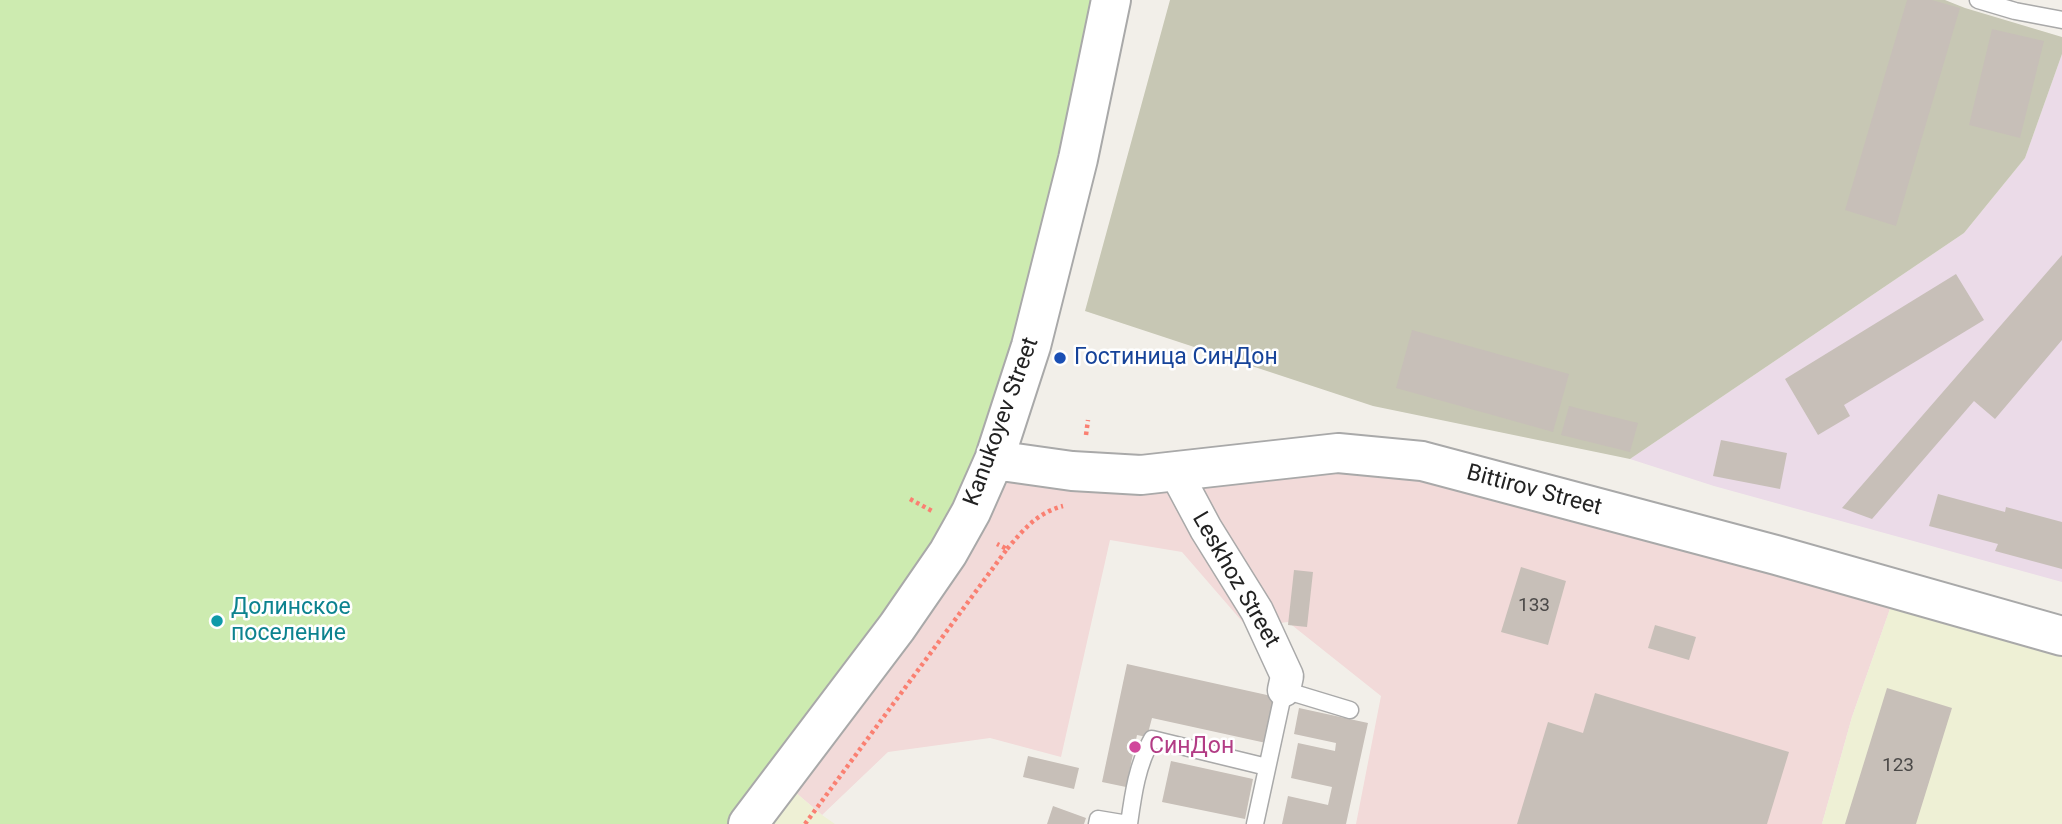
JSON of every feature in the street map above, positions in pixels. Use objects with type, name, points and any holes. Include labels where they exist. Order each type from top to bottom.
[{"type":"street","name":"Kanukoyev Street","points":[[748,824],[897,627],[948,553],[971,512],[993,460],[1031,346],[1078,159],[1111,0]]},
{"type":"street","name":"Bittirov Street","points":[[993,460],[1103,474],[1140,475],[1338,453],[1422,461],[1776,555],[2062,636]]},
{"type":"street","name":"Leskhoz Street","points":[[1175,471],[1206,530],[1257,611],[1287,676],[1284,690]]},
{"type":"lane","points":[[1979,0],[2015,11],[2062,20]]},
{"type":"lane","points":[[1255,824],[1284,690],[1350,710]]},
{"type":"lane","points":[[1097,824],[1098,819],[1128,824],[1143,755],[1152,739],[1267,767]]},
{"type":"path","points":[[1086,435],[1088,420]]},
{"type":"path","points":[[910,499],[936,513]]},
{"type":"path","points":[[805,824],[1007,549],[1024,529],[1046,511],[1066,505]]},
{"type":"path","points":[[997,544],[1007,549]]},
{"type":"shaded area","points":[[1170,0],[1945,0],[2062,37],[2062,54],[2025,158],[1964,233],[1630,459],[1373,406],[1085,311]]},
{"type":"shaded area","points":[[2062,54],[2062,582],[1714,486],[1630,459],[1964,233],[2025,158]]},
{"type":"shaded area","points":[[1338,453],[1897,589],[1852,717],[1822,824],[1356,824],[1381,696],[1288,622],[1247,627],[1182,552],[1110,540],[1061,757],[990,738],[888,752],[822,815],[781,780],[994,460]]},
{"type":"shaded area","points":[[1897,589],[2062,636],[2062,824],[1822,824],[1852,717]]},
{"type":"shaded area","points":[[781,780],[822,815],[835,824],[748,824]]},
{"type":"green space","points":[[0,0],[1111,0],[994,460],[748,824],[0,824]]},
{"type":"building","points":[[1907,0],[1932,0],[1960,8],[1896,226],[1845,210]]},
{"type":"building","points":[[1992,29],[2044,41],[2020,138],[1969,125]]},
{"type":"building","points":[[2062,255],[2062,340],[1995,419],[1974,401],[1872,519],[1842,508]]},
{"type":"building","points":[[1956,274],[1984,320],[1844,405],[1850,416],[1818,435],[1785,379]]},
{"type":"building","points":[[1412,330],[1569,374],[1553,432],[1396,388]]},
{"type":"building","points":[[1569,406],[1638,423],[1630,452],[1561,435]]},
{"type":"building","points":[[1721,440],[1787,453],[1780,489],[1713,476]]},
{"type":"building","points":[[1938,494],[2005,512],[2006,507],[2062,522],[2062,569],[1995,551],[1998,544],[1929,526]]},
{"type":"building","points":[[1521,567],[1566,581],[1548,645],[1501,632]]},
{"type":"building","points":[[1294,570],[1313,572],[1307,627],[1288,625]]},
{"type":"building","points":[[1655,625],[1696,637],[1689,660],[1648,648]]},
{"type":"building","points":[[1127,664],[1276,697],[1266,743],[1152,718],[1147,737],[1137,735],[1126,787],[1102,782]]},
{"type":"building","points":[[1887,688],[1952,708],[1916,824],[1845,824]]},
{"type":"building","points":[[1595,693],[1789,752],[1767,824],[1517,824],[1548,722],[1583,733]]},
{"type":"building","points":[[1299,708],[1368,723],[1346,824],[1282,824],[1288,796],[1328,805],[1332,787],[1291,778],[1298,743],[1335,751],[1336,743],[1294,734]]},
{"type":"building","points":[[1028,756],[1079,768],[1074,789],[1023,777]]},
{"type":"building","points":[[1171,761],[1253,779],[1245,819],[1162,802]]},
{"type":"building","points":[[1053,806],[1086,818],[1084,824],[1047,824]]},
{"type":"place","name":"Гостиница СинДон","points":[[1060,358]]},
{"type":"place","name":"Долинское поселение","points":[[217,621]]},
{"type":"place","name":"СинДон","points":[[1135,747]]}]
